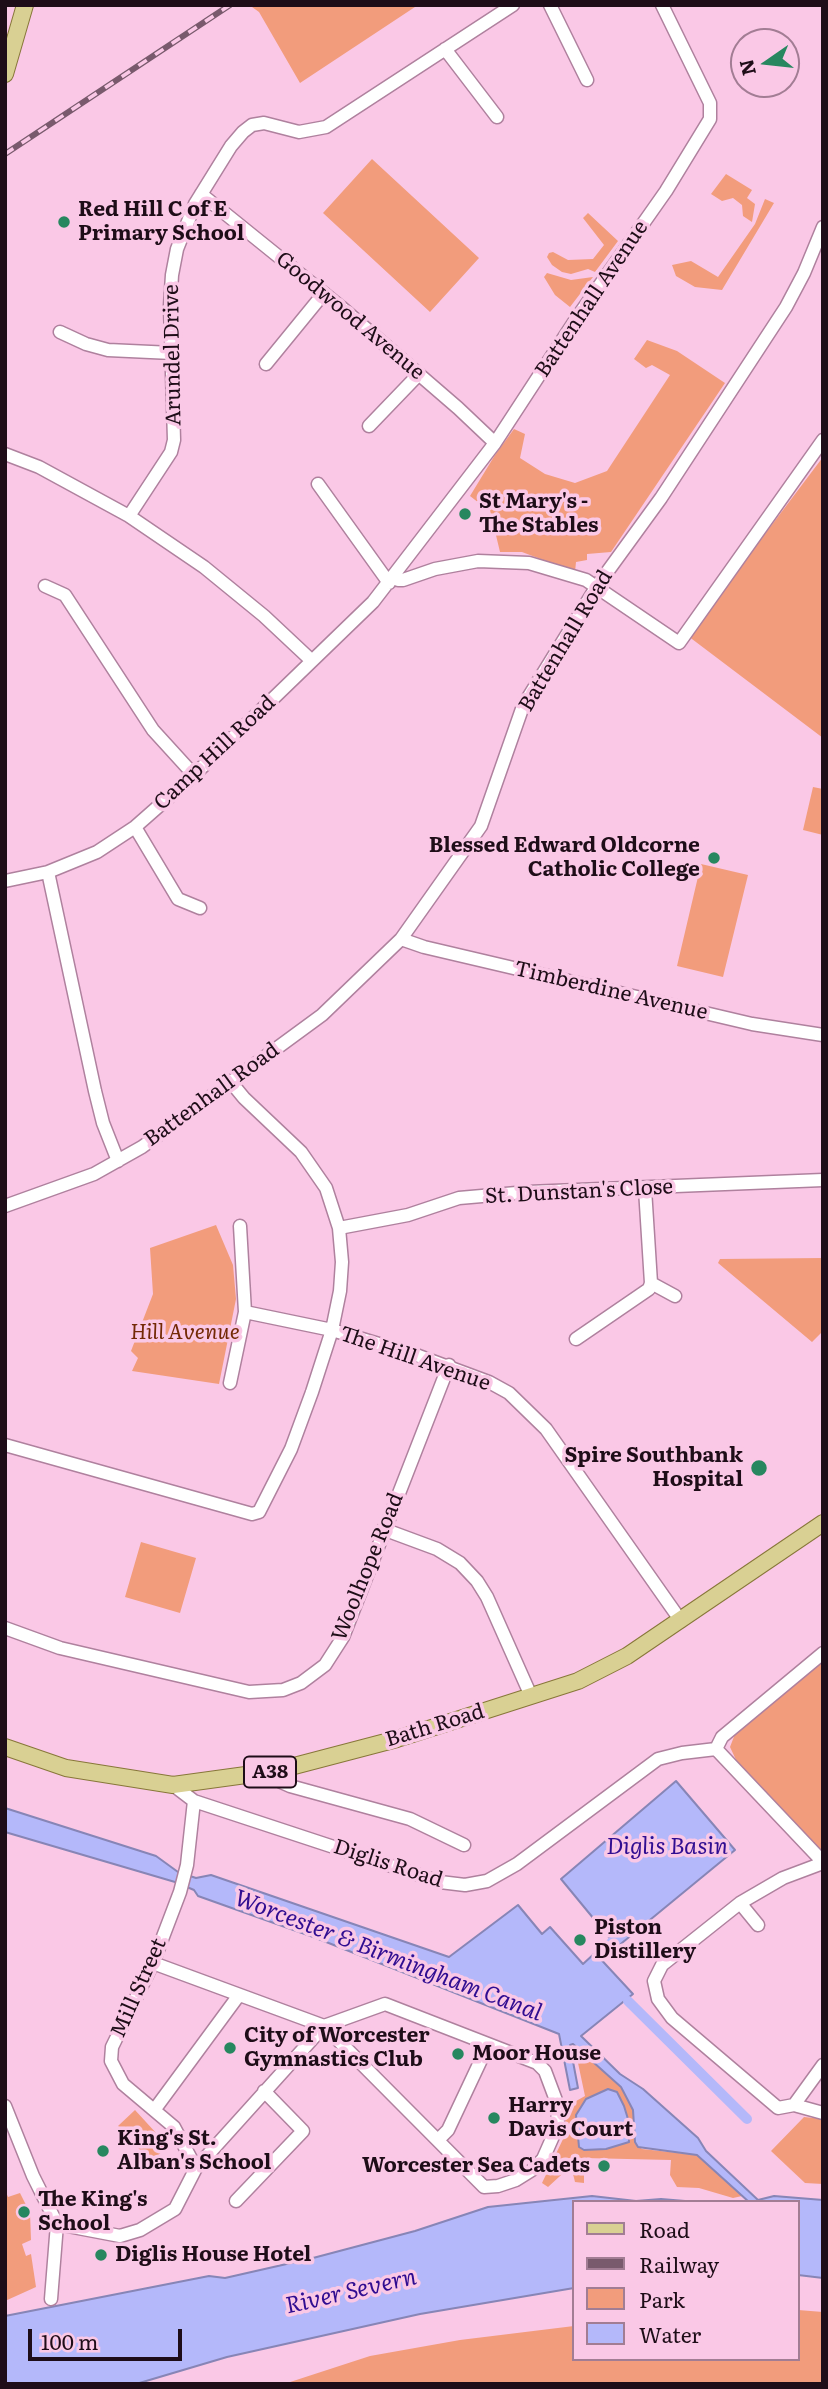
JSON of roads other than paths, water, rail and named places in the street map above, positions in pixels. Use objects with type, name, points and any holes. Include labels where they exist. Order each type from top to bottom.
[{"type":"main road","points":[[5,74],[25,5]]},
{"type":"main road","name":"Bath Road","points":[[5,1747],[66,1768],[173,1786],[275,1771],[397,1739],[578,1681],[627,1656],[823,1523]]},
{"type":"street","name":"Arundel Drive","points":[[129,516],[171,452],[174,440],[172,275],[177,249],[201,194],[231,146],[253,125],[264,123],[299,132],[326,127],[513,5]]},
{"type":"street","points":[[550,5],[587,80]]},
{"type":"street","name":"Battenhall Avenue","points":[[391,580],[495,443],[576,319],[666,191],[710,119],[710,103],[662,5]]},
{"type":"street","points":[[445,48],[497,117]]},
{"type":"street","name":"Goodwood Avenue","points":[[201,194],[324,293],[495,443]]},
{"type":"street","name":"Battenhall Road","points":[[5,1206],[68,1185],[142,1147],[322,1014],[401,939],[481,826],[523,706],[597,586],[661,498],[786,307],[823,227]]},
{"type":"street","points":[[266,364],[324,293]]},
{"type":"street","points":[[60,332],[86,344],[108,350],[172,353]]},
{"type":"street","points":[[369,426],[419,374]]},
{"type":"street","points":[[318,483],[391,580],[403,580],[435,569],[478,561],[529,564],[586,580],[680,643],[823,440]]},
{"type":"street","points":[[5,454],[39,467],[129,516],[211,572],[312,661]]},
{"type":"street","name":"Camp Hill Road","points":[[5,881],[48,872],[97,852],[135,827],[194,775],[373,602],[391,580]]},
{"type":"street","points":[[45,586],[65,595],[153,730],[194,775]]},
{"type":"street","points":[[135,827],[178,899],[200,908]]},
{"type":"street","points":[[48,872],[95,1091],[103,1124],[118,1161]]},
{"type":"street","name":"Timberdine Avenue","points":[[401,939],[424,947],[752,1024],[823,1035]]},
{"type":"street","points":[[5,1445],[252,1514],[260,1512],[291,1449],[332,1330],[340,1291],[342,1262],[339,1228],[326,1188],[314,1168],[230,1081]]},
{"type":"street","name":"St. Dunstan's Close","points":[[339,1228],[408,1215],[459,1198],[528,1192],[823,1180]]},
{"type":"street","points":[[576,1339],[649,1289],[652,1283],[645,1189]]},
{"type":"street","points":[[230,1383],[245,1312],[240,1226]]},
{"type":"street","points":[[652,1283],[674,1296]]},
{"type":"street","name":"The Hill Avenue","points":[[245,1312],[332,1330],[449,1366],[509,1392],[546,1429],[681,1620]]},
{"type":"street","name":"Woolhope Road","points":[[5,1628],[60,1648],[249,1692],[283,1690],[301,1683],[325,1665],[342,1636],[449,1366]]},
{"type":"street","points":[[383,1529],[437,1549],[460,1563],[477,1581],[488,1597],[531,1696]]},
{"type":"street","points":[[823,1653],[722,1737],[716,1749],[823,1862],[783,1878],[740,1903],[662,1965],[654,1981],[658,2000],[672,2018],[778,2108],[794,2105],[823,2113]]},
{"type":"street","name":"Diglis Road","points":[[194,1801],[440,1882],[466,1885],[487,1881],[517,1864],[658,1759],[682,1752],[716,1749]]},
{"type":"street","points":[[275,1771],[281,1783],[410,1819],[464,1845]]},
{"type":"street","points":[[173,1786],[194,1801]]},
{"type":"street","name":"Mill Street","points":[[194,1801],[187,1865],[180,1892],[153,1964],[112,2047],[111,2061],[123,2084],[174,2127],[196,2168]]},
{"type":"street","points":[[740,1903],[758,1925]]},
{"type":"street","points":[[57,2224],[120,2235],[140,2230],[175,2209],[196,2168],[324,2026],[385,2004],[537,2063],[545,2071],[557,2103],[558,2125],[543,2159],[532,2170],[516,2180],[484,2187],[324,2026],[153,1964]]},
{"type":"street","points":[[155,2109],[239,1995]]},
{"type":"street","points":[[438,2140],[448,2130],[488,2045]]},
{"type":"street","points":[[794,2105],[823,2065]]},
{"type":"street","points":[[236,2201],[306,2129],[264,2091]]},
{"type":"street","points":[[5,2106],[33,2176],[57,2224],[51,2299]]},
{"type":"water","name":"Diglis Basin","points":[[676,1781],[735,1850],[617,1947],[561,1879]]},
{"type":"water","name":"Worcester & Birmingham Canal","points":[[5,1808],[156,1856],[178,1872],[196,1878],[211,1875],[449,1957],[518,1905],[542,1934],[550,1927],[583,1964],[595,1953],[633,1994],[581,2036],[620,2074],[643,2089],[698,2138],[706,2151],[758,2200],[747,2200],[697,2155],[638,2147],[635,2142],[633,2110],[621,2087],[573,2044],[570,2045],[578,2088],[570,2090],[559,2034],[316,1938],[198,1896],[194,1890],[175,1882],[5,1832]]},
{"type":"water","points":[[608,2089],[617,2092],[624,2106],[628,2119],[629,2142],[606,2149],[584,2150],[579,2147],[576,2115],[586,2099]]},
{"type":"water","name":"River Severn","points":[[592,2196],[627,2200],[572,2200],[572,2288],[420,2314],[227,2357],[136,2384],[5,2384],[5,2316],[209,2276],[225,2278],[415,2231],[488,2207]]},
{"type":"water","points":[[774,2196],[823,2200],[823,2278],[800,2275],[800,2200],[758,2200]]},
{"type":"waterway","points":[[597,1958],[612,1942]]},
{"type":"waterway","points":[[628,2001],[747,2119]]},
{"type":"railway","points":[[5,154],[230,5]]},
{"type":"place","name":"Red Hill C of E Primary School","points":[[64,222]]},
{"type":"place","name":"St Mary's - The Stables","points":[[465,514]]},
{"type":"place","name":"Blessed Edward Oldcorne Catholic College","points":[[714,858]]},
{"type":"place","name":"Spire Southbank Hospital","points":[[759,1468]]},
{"type":"place","name":"Piston Distillery","points":[[580,1940]]},
{"type":"place","name":"City of Worcester Gymnastics Club","points":[[230,2048]]},
{"type":"place","name":"Moor House","points":[[458,2054]]},
{"type":"place","name":"Harry Davis Court","points":[[494,2118]]},
{"type":"place","name":"King's St. Alban's School","points":[[103,2151]]},
{"type":"place","name":"Worcester Sea Cadets","points":[[604,2166]]},
{"type":"place","name":"The King's School","points":[[24,2212]]},
{"type":"place","name":"Diglis House Hotel","points":[[101,2255]]},
{"type":"park label","name":"Hill Avenue","points":[[185,1333]]}]
